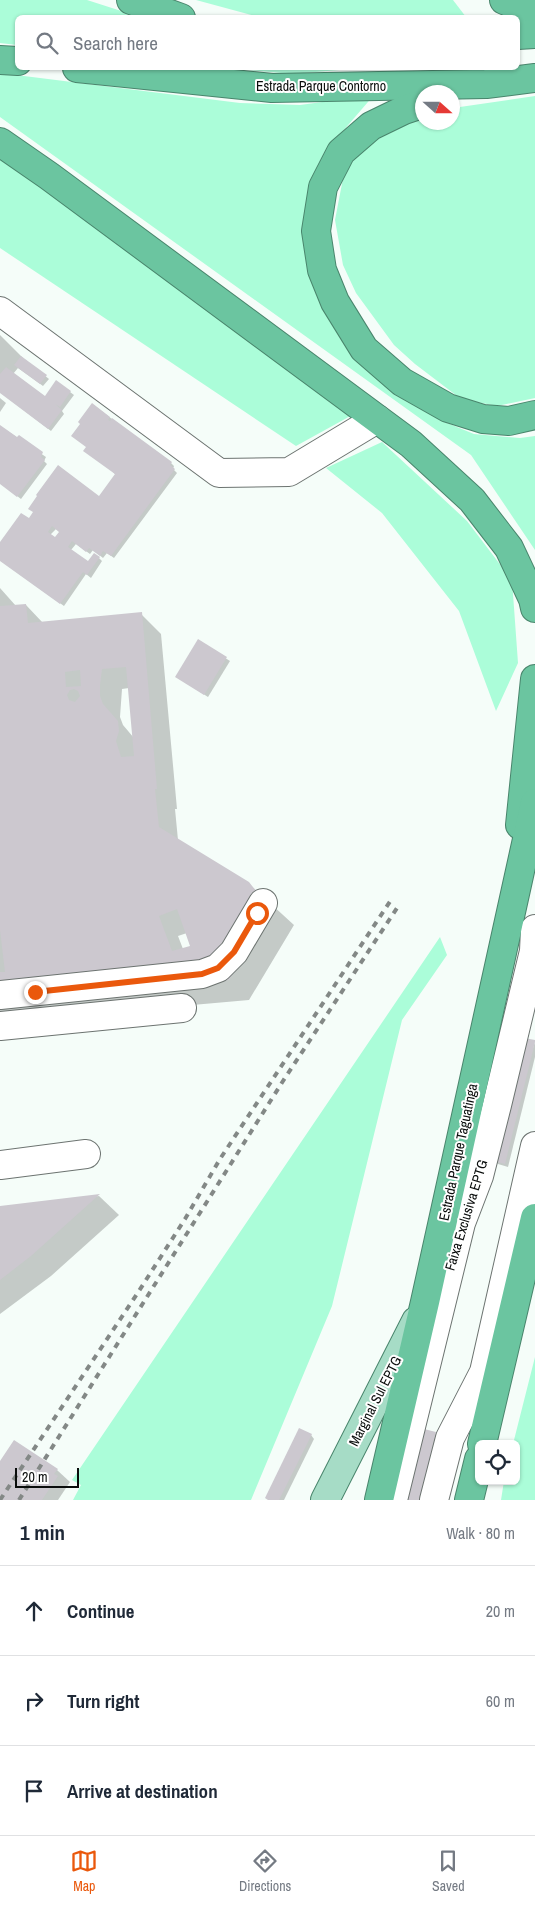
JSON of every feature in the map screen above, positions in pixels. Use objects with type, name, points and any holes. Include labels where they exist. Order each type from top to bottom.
[{"type":"highway","points":[[132,0],[173,15]]},
{"type":"highway","points":[[504,0],[535,13]]},
{"type":"highway","points":[[520,36],[535,34]]},
{"type":"highway","points":[[0,60],[15,61]]},
{"type":"highway","name":"Estrada Parque Contorno","points":[[96,70],[272,88],[486,84],[535,78]]},
{"type":"highway","points":[[460,92],[486,84]]},
{"type":"highway","points":[[415,106],[371,126],[341,152],[323,186],[316,231],[322,270],[334,302],[364,349],[402,382],[448,408],[483,419],[509,421],[535,415]]},
{"type":"highway","points":[[0,142],[49,176],[411,444],[472,500],[509,548],[533,599],[535,608]]},
{"type":"highway","points":[[512,903],[535,679]]},
{"type":"highway","name":"Estrada Parque Taguatinga","points":[[379,1500],[425,1302],[535,803]]},
{"type":"highway","points":[[483,1440],[535,1219]]},
{"type":"highway","points":[[489,1440],[491,1405]]},
{"type":"highway","points":[[469,1500],[475,1475]]},
{"type":"highway","points":[[486,1500],[487,1485]]},
{"type":"main road","name":"Marginal Sul EPTG","points":[[325,1500],[425,1302]]},
{"type":"street","points":[[0,311],[219,473],[289,472],[377,419]]},
{"type":"street","points":[[0,995],[202,974],[218,968],[234,952],[263,903]]},
{"type":"street","name":"Faixa Exclusiva EPTG","points":[[393,1500],[462,1223],[485,1153],[534,951],[535,929]]},
{"type":"street","points":[[0,1026],[182,1008]]},
{"type":"street","points":[[484,1034],[485,1153]]},
{"type":"street","points":[[434,1500],[450,1438],[484,1372],[535,1146]]},
{"type":"street","points":[[0,1165],[86,1154]]},
{"type":"green space","points":[[0,0],[87,0],[134,15],[15,15],[15,45],[0,43]]},
{"type":"green space","points":[[196,0],[453,0],[464,15],[252,15]]},
{"type":"green space","points":[[247,70],[339,70],[292,74]]},
{"type":"green space","points":[[0,73],[240,103],[300,105],[374,95],[324,153],[304,224],[401,395],[440,420],[474,434],[520,438],[535,436],[535,550],[471,455],[0,117]]},
{"type":"green space","points":[[535,96],[535,398],[497,406],[461,399],[415,364],[394,345],[356,293],[343,265],[335,220],[345,168],[358,152],[374,138],[415,118],[415,130],[460,130],[460,107]]},
{"type":"green space","points":[[0,153],[354,414],[296,446],[0,248]]},
{"type":"green space","points":[[382,442],[467,521],[512,580],[518,663],[496,711],[459,611],[382,513],[326,468]]},
{"type":"green space","points":[[440,937],[447,955],[402,1020],[332,1306],[251,1500],[73,1500],[81,1485],[72,1480]]},
{"type":"green space","points":[[535,1357],[535,1500],[501,1500],[503,1485],[520,1485],[520,1440],[514,1440]]},
{"type":"building","points":[[21,356],[47,375],[40,384],[14,365]]},
{"type":"building","points":[[6,367],[45,396],[56,380],[71,391],[60,407],[55,404],[62,410],[48,429],[0,393],[0,374]]},
{"type":"building","points":[[92,403],[110,417],[108,420],[110,421],[112,418],[172,462],[170,465],[175,469],[111,556],[103,551],[100,556],[89,548],[86,552],[72,541],[68,547],[88,561],[94,553],[100,557],[87,575],[83,572],[60,604],[0,561],[0,542],[21,513],[29,518],[33,512],[28,509],[58,465],[99,496],[115,474],[83,451],[86,447],[71,436],[80,424],[78,422]],"holes":[[[52,526],[59,532],[55,537],[48,532]]]},
{"type":"building","points":[[0,425],[17,437],[19,435],[43,452],[41,457],[45,460],[17,497],[0,484]]},
{"type":"building","points":[[26,604],[28,623],[142,612],[159,827],[249,882],[260,896],[274,904],[229,980],[0,1000],[0,972],[5,972],[0,930],[0,606]],"holes":[[[126,667],[134,756],[121,757],[116,741],[119,731],[118,721],[103,704],[100,696],[102,669]],[[80,670],[81,686],[66,687],[65,672]],[[70,690],[78,691],[80,696],[75,702],[69,700],[67,695]],[[177,909],[190,946],[172,951],[159,916]]]},
{"type":"building","points":[[198,639],[227,657],[204,695],[175,677]]},
{"type":"building","points":[[524,1038],[535,1040],[535,1042],[505,1164],[494,1161]]},
{"type":"building","points":[[100,1194],[31,1256],[0,1280],[0,1206]]},
{"type":"building","points":[[299,1428],[312,1434],[279,1500],[268,1500],[265,1498]]},
{"type":"building","points":[[424,1429],[436,1432],[420,1500],[407,1500]]},
{"type":"building","points":[[14,1440],[58,1469],[54,1474],[58,1476],[42,1500],[0,1500],[0,1461]]},
{"type":"railway","points":[[0,1500],[137,1294],[185,1219],[220,1159],[391,900]]},
{"type":"railway","points":[[19,1500],[283,1081],[399,905]]},
{"type":"route","points":[[35,992],[202,974],[218,968],[234,952],[257,913]]}]
